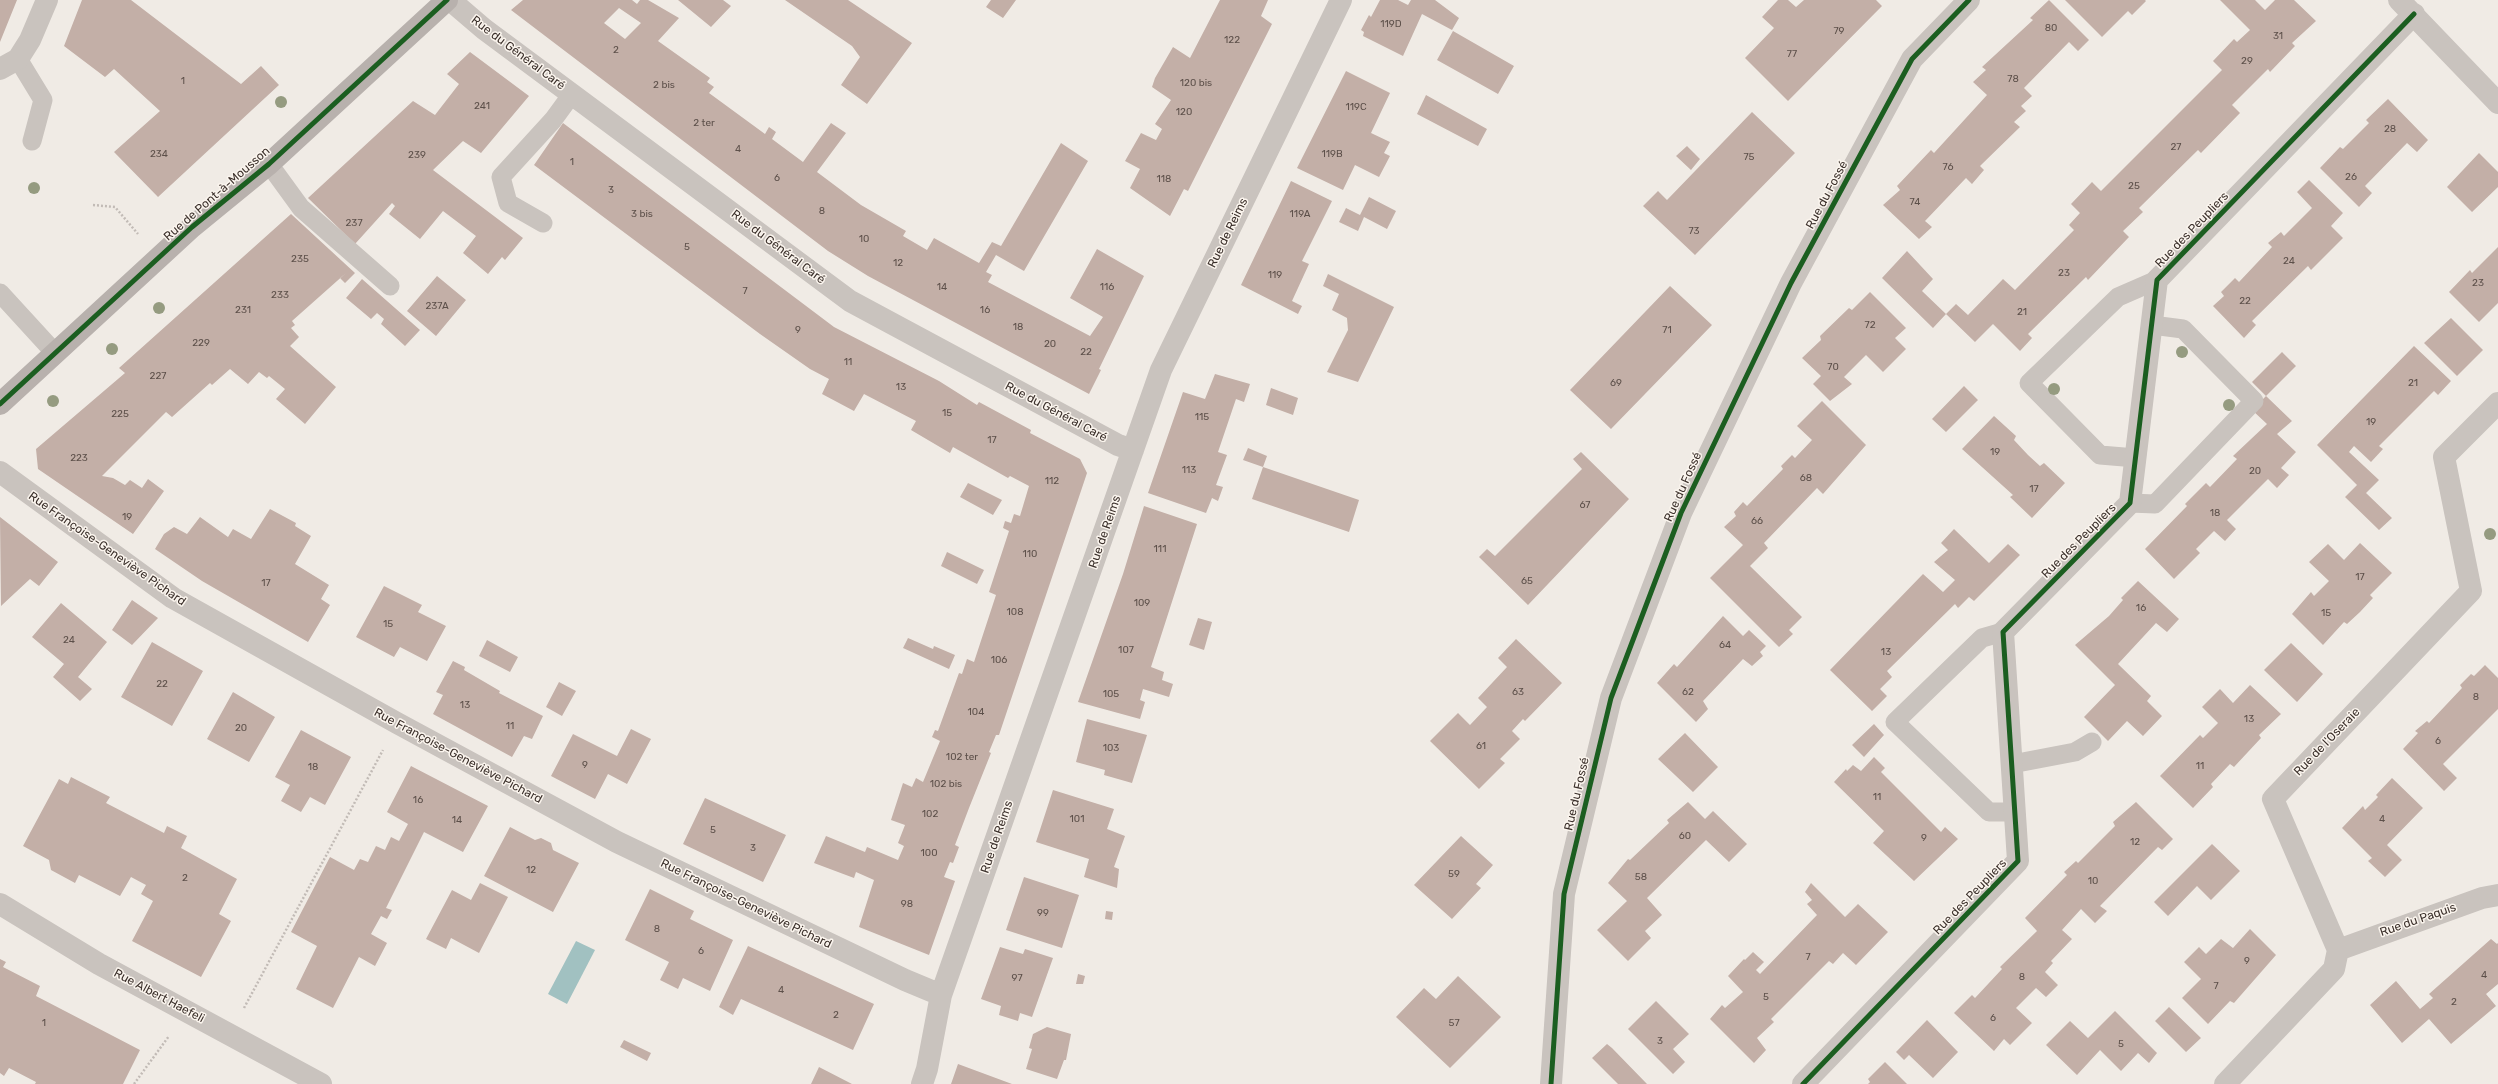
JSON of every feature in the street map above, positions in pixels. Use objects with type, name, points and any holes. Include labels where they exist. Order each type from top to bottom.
[{"type":"main road","name":"Rue de Pont-à-Mousson","points":[[0,404],[192,227],[269,164],[449,0]]},
{"type":"street","points":[[9,64],[30,40],[47,0]]},
{"type":"street","name":"Rue du Général Caré","points":[[449,0],[484,29],[850,301],[1118,445],[1133,450]]},
{"type":"street","name":"Rue de Reims","points":[[922,1084],[927,1069],[941,995],[1161,370],[1341,0]]},
{"type":"street","name":"Rue du Fossé","points":[[1551,1084],[1564,894],[1611,698],[1681,513],[1791,283],[1912,59],[1969,0]]},
{"type":"street","points":[[2407,7],[2498,103]]},
{"type":"street","name":"Rue des Peupliers","points":[[1803,1084],[2018,861],[2003,632],[2130,503],[2157,280],[2407,7]]},
{"type":"street","name":"Rue de l'Oseraie","points":[[2338,950],[2273,799],[2471,591],[2444,457],[2498,403]]},
{"type":"street","name":"Rue Françoise-Geneviève Pichard","points":[[0,472],[173,598],[617,842],[911,983],[941,995]]},
{"type":"street","name":"Rue du Paquis","points":[[2338,950],[2482,898],[2498,895]]},
{"type":"street","name":"Rue Albert Haefeli","points":[[0,904],[100,964],[321,1084]]},
{"type":"street","points":[[2225,1084],[2334,969],[2338,950]]},
{"type":"lane","points":[[9,64],[43,100],[32,141]]},
{"type":"lane","points":[[543,223],[508,203],[501,177],[553,120],[572,94]]},
{"type":"lane","points":[[269,164],[301,208],[390,286]]},
{"type":"lane","points":[[2136,458],[2100,455],[2029,383],[2118,296],[2157,280]]},
{"type":"lane","points":[[0,293],[55,354]]},
{"type":"lane","points":[[2130,503],[2155,504],[2254,400],[2183,329],[2152,325]]},
{"type":"lane","points":[[2003,632],[1982,638],[1895,722],[1989,812],[2015,812]]},
{"type":"lane","points":[[2012,764],[2075,752],[2092,742]]},
{"type":"path","points":[[92,205],[115,207],[159,258]]},
{"type":"path","points":[[230,1034],[398,723]]},
{"type":"path","points":[[134,1084],[188,1012]]},
{"type":"water","points":[[576,941],[595,950],[567,1004],[548,994]]},
{"type":"building","points":[[0,0],[17,0],[0,42]]},
{"type":"building","points":[[82,0],[131,0],[241,84],[261,66],[279,85],[158,197],[114,152],[160,111],[114,69],[105,77],[64,46]]},
{"type":"building","points":[[523,0],[632,0],[637,4],[640,0],[648,0],[679,18],[658,41],[710,78],[707,82],[714,87],[709,93],[765,134],[769,127],[776,132],[772,139],[803,162],[831,123],[846,133],[817,172],[861,205],[906,231],[903,236],[927,250],[934,238],[979,263],[992,242],[1001,246],[1061,143],[1088,161],[1024,271],[996,255],[986,272],[992,275],[988,282],[1090,336],[1103,317],[1070,298],[1097,249],[1144,276],[1099,369],[1101,370],[1089,394],[868,276],[828,251],[511,10]],"holes":[[[619,8],[641,23],[625,39],[604,23]]]},
{"type":"building","points":[[678,0],[723,0],[731,6],[711,27]]},
{"type":"building","points":[[785,0],[848,0],[912,43],[867,104],[841,85],[860,57],[852,46]]},
{"type":"building","points":[[991,0],[1016,0],[1003,18],[986,7]]},
{"type":"building","points":[[1220,0],[1268,0],[1261,16],[1272,24],[1188,191],[1184,189],[1170,216],[1130,188],[1140,169],[1125,161],[1141,133],[1156,140],[1162,129],[1155,124],[1171,100],[1152,87],[1155,78],[1173,47],[1190,58]]},
{"type":"building","points":[[1380,0],[1398,0],[1408,5],[1411,0],[1435,0],[1459,18],[1452,30],[1422,14],[1403,56],[1363,36],[1364,32],[1361,30],[1369,15],[1371,17]]},
{"type":"building","points":[[1778,0],[1788,0],[1796,7],[1804,0],[1876,0],[1882,6],[1788,101],[1745,58],[1774,28],[1762,17]]},
{"type":"building","points":[[2049,0],[2089,40],[2078,51],[2069,42],[2024,88],[2032,96],[2021,106],[2026,111],[2014,122],[2020,127],[1980,166],[1984,170],[1972,184],[1966,178],[1925,221],[1932,227],[1919,239],[1883,205],[1900,190],[1897,186],[1931,150],[1934,153],[1987,95],[1973,82],[1986,70],[1982,67],[2033,20],[2030,18]]},
{"type":"building","points":[[2065,0],[2146,1],[2132,15],[2128,11],[2102,37]]},
{"type":"building","points":[[2220,0],[2255,0],[2265,10],[2275,0],[2294,0],[2316,21],[2292,43],[2295,46],[2270,72],[2268,69],[2232,105],[2240,113],[2201,153],[2198,150],[2139,208],[2143,212],[2123,231],[2129,237],[2088,280],[2086,277],[2028,334],[2032,338],[2020,351],[1993,324],[1975,342],[1946,314],[1956,304],[1968,315],[2003,279],[2015,290],[2074,230],[2069,225],[2080,213],[2071,204],[2092,182],[2101,191],[2222,70],[2213,61],[2234,39],[2237,42],[2250,30]]},
{"type":"building","points":[[1453,31],[1514,66],[1498,94],[1437,60]]},
{"type":"building","points":[[470,52],[529,96],[481,153],[463,141],[433,170],[523,238],[505,260],[502,257],[488,274],[463,253],[476,236],[443,211],[420,239],[389,214],[395,206],[392,203],[355,244],[308,198],[413,101],[435,115],[459,84],[447,74]]},
{"type":"building","points":[[1346,71],[1390,93],[1371,133],[1390,142],[1384,153],[1390,156],[1379,177],[1355,165],[1343,190],[1297,168]]},
{"type":"building","points":[[1426,95],[1487,129],[1478,146],[1417,114]]},
{"type":"building","points":[[2388,99],[2428,140],[2417,152],[2407,143],[2365,186],[2372,193],[2359,207],[2320,168],[2340,147],[2343,149],[2369,123],[2366,120]]},
{"type":"building","points":[[1752,112],[1795,153],[1695,255],[1643,206],[1658,191],[1667,200]]},
{"type":"building","points":[[563,123],[834,327],[939,381],[977,405],[979,402],[1031,430],[1030,433],[1080,459],[1087,473],[999,735],[996,735],[989,752],[991,753],[955,845],[959,847],[953,863],[950,862],[944,877],[955,881],[929,955],[859,927],[874,880],[856,872],[854,878],[814,863],[826,836],[865,852],[867,847],[898,860],[904,846],[898,843],[905,825],[891,820],[903,783],[912,787],[916,778],[923,782],[940,741],[932,737],[935,730],[938,731],[959,673],[962,674],[967,659],[974,662],[996,595],[989,592],[1009,531],[1003,528],[1005,521],[1011,523],[1014,514],[1020,516],[1029,486],[1010,476],[1008,478],[953,447],[950,453],[911,430],[916,421],[864,394],[854,411],[822,394],[829,379],[810,369],[760,334],[534,165]]},
{"type":"building","points":[[1687,146],[1700,159],[1691,170],[1676,156]]},
{"type":"building","points":[[2479,153],[2498,172],[2498,187],[2472,212],[2447,187]]},
{"type":"building","points":[[2309,180],[2343,213],[2331,226],[2343,238],[2311,270],[2308,266],[2252,321],[2256,325],[2244,338],[2213,306],[2224,296],[2221,292],[2235,278],[2239,282],[2272,247],[2268,243],[2281,232],[2284,236],[2312,208],[2297,192]]},
{"type":"building","points":[[1291,181],[1332,201],[1302,261],[1309,264],[1292,301],[1302,306],[1298,314],[1241,285]]},
{"type":"building","points":[[1369,197],[1396,211],[1387,229],[1364,217],[1358,231],[1339,222],[1346,208],[1360,215]]},
{"type":"building","points":[[291,214],[355,273],[345,283],[340,278],[292,321],[295,325],[291,328],[299,337],[290,346],[336,387],[305,424],[276,399],[285,389],[269,376],[267,378],[259,372],[248,384],[230,369],[212,385],[210,383],[172,417],[166,412],[102,476],[113,478],[125,485],[130,480],[142,488],[148,479],[164,491],[133,534],[38,469],[36,449],[125,373],[119,368]]},
{"type":"building","points":[[2498,247],[2498,303],[2479,322],[2449,292],[2470,270],[2472,273]]},
{"type":"building","points":[[1907,251],[1933,279],[1922,291],[1946,314],[1933,328],[1882,278]]},
{"type":"building","points":[[1328,274],[1394,307],[1358,382],[1327,372],[1348,330],[1347,318],[1332,310],[1339,294],[1323,286]]},
{"type":"building","points":[[437,276],[466,300],[436,336],[407,311]]},
{"type":"building","points":[[362,279],[420,330],[405,346],[381,324],[384,319],[377,313],[371,319],[346,298]]},
{"type":"building","points":[[1670,286],[1712,325],[1611,429],[1570,390]]},
{"type":"building","points":[[1870,292],[1906,328],[1895,338],[1906,349],[1883,372],[1866,355],[1844,377],[1852,384],[1830,401],[1813,384],[1821,376],[1802,358],[1821,340],[1820,336],[1849,308],[1852,310]]},
{"type":"building","points":[[2451,318],[2483,350],[2457,376],[2424,343]]},
{"type":"building","points":[[2414,346],[2451,381],[2438,395],[2434,391],[2379,446],[2383,449],[2371,462],[2354,446],[2349,452],[2379,480],[2366,493],[2392,518],[2379,530],[2345,497],[2357,485],[2317,445]]},
{"type":"building","points":[[2282,352],[2296,366],[2266,396],[2252,382]]},
{"type":"building","points":[[1215,374],[1250,384],[1244,402],[1236,399],[1218,452],[1227,455],[1216,485],[1223,487],[1218,501],[1212,498],[1206,513],[1148,493],[1183,392],[1205,399]]},
{"type":"building","points":[[1964,386],[1978,400],[1946,432],[1932,419]]},
{"type":"building","points":[[1271,388],[1298,398],[1293,415],[1266,405]]},
{"type":"building","points":[[2266,396],[2292,421],[2277,434],[2296,452],[2281,468],[2289,475],[2277,488],[2268,479],[2227,520],[2236,529],[2225,541],[2214,531],[2196,549],[2200,553],[2174,579],[2145,549],[2187,506],[2185,504],[2206,483],[2210,487],[2237,459],[2233,456],[2267,424],[2252,410]]},
{"type":"building","points":[[1822,401],[1866,445],[1823,494],[1817,488],[1764,543],[1768,548],[1750,566],[1802,617],[1789,630],[1793,634],[1779,647],[1710,578],[1743,545],[1724,527],[1736,516],[1734,512],[1743,502],[1747,506],[1783,469],[1781,466],[1792,455],[1795,458],[1812,440],[1797,426]]},
{"type":"building","points":[[1994,416],[2016,436],[2014,440],[2028,455],[2040,466],[2044,463],[2065,483],[2032,518],[2010,497],[2013,495],[1962,449]]},
{"type":"building","points":[[1248,448],[1267,456],[1263,467],[1243,460]]},
{"type":"building","points":[[1581,452],[1629,499],[1528,605],[1479,557],[1487,549],[1495,556],[1582,469],[1573,459]]},
{"type":"building","points":[[1263,467],[1359,500],[1349,532],[1252,499]]},
{"type":"building","points":[[968,483],[1002,500],[993,515],[960,497]]},
{"type":"building","points":[[1144,506],[1197,524],[1151,667],[1164,672],[1162,680],[1173,684],[1169,697],[1143,689],[1140,700],[1145,702],[1140,719],[1078,702],[1123,574]]},
{"type":"building","points":[[270,509],[296,523],[295,526],[311,536],[295,564],[329,585],[321,599],[330,605],[308,642],[202,581],[155,549],[164,534],[174,527],[187,534],[200,517],[228,537],[233,529],[251,539]]},
{"type":"building","points":[[0,517],[58,562],[39,586],[30,579],[1,606]]},
{"type":"building","points":[[1954,529],[1989,563],[2008,544],[2020,555],[1974,601],[1969,597],[1958,608],[1955,604],[1887,671],[1892,677],[1880,689],[1887,696],[1872,711],[1830,670],[1923,574],[1943,592],[1955,580],[1934,562],[1948,550],[1941,543]]},
{"type":"building","points":[[2360,543],[2392,573],[2370,595],[2373,598],[2360,612],[2347,624],[2344,622],[2323,645],[2292,614],[2311,592],[2314,596],[2329,581],[2309,562],[2328,544],[2344,560]]},
{"type":"building","points":[[947,552],[984,570],[977,584],[941,566]]},
{"type":"building","points":[[2138,581],[2179,619],[2167,632],[2156,623],[2118,664],[2151,696],[2147,701],[2162,716],[2143,736],[2127,721],[2108,741],[2084,717],[2115,685],[2075,645],[2109,616],[2123,600],[2121,598]]},
{"type":"building","points":[[384,586],[422,605],[418,612],[446,626],[427,661],[400,647],[394,657],[356,637]]},
{"type":"building","points":[[132,600],[158,618],[132,645],[112,630]]},
{"type":"building","points":[[61,603],[107,642],[78,677],[92,689],[80,701],[53,677],[64,664],[32,637]]},
{"type":"building","points":[[1723,616],[1743,636],[1749,630],[1766,646],[1760,652],[1763,656],[1752,666],[1743,659],[1703,701],[1708,709],[1696,722],[1657,683],[1674,664],[1677,667]]},
{"type":"building","points":[[1198,618],[1212,622],[1204,650],[1189,645]]},
{"type":"building","points":[[908,638],[933,649],[934,646],[955,655],[949,669],[903,648]]},
{"type":"building","points":[[1516,639],[1562,683],[1525,721],[1523,719],[1512,731],[1520,739],[1500,759],[1505,763],[1479,789],[1430,741],[1458,713],[1470,725],[1487,707],[1478,698],[1507,667],[1498,658]]},
{"type":"building","points":[[487,640],[518,657],[510,672],[479,656]]},
{"type":"building","points":[[152,642],[203,671],[172,726],[121,697]]},
{"type":"building","points":[[2291,643],[2323,674],[2297,702],[2264,670]]},
{"type":"building","points":[[453,661],[465,667],[464,670],[500,691],[499,693],[543,716],[532,739],[524,736],[512,757],[433,714],[443,695],[436,692]]},
{"type":"building","points":[[2485,665],[2498,678],[2498,709],[2443,764],[2457,778],[2444,791],[2403,749],[2418,733],[2415,731],[2427,721],[2429,723],[2462,688],[2460,685],[2471,674],[2474,676]]},
{"type":"building","points":[[559,682],[576,691],[562,716],[546,707]]},
{"type":"building","points":[[2250,685],[2281,714],[2259,735],[2261,738],[2234,767],[2230,764],[2211,784],[2213,787],[2193,808],[2160,776],[2200,735],[2203,738],[2218,723],[2202,707],[2220,689],[2233,703]]},
{"type":"building","points":[[233,692],[275,717],[249,762],[207,739]]},
{"type":"building","points":[[1087,719],[1147,735],[1132,783],[1104,775],[1105,770],[1076,762]]},
{"type":"building","points":[[1874,724],[1884,735],[1864,757],[1852,745]]},
{"type":"building","points":[[631,729],[651,739],[627,784],[608,774],[595,799],[551,776],[573,734],[617,756]]},
{"type":"building","points":[[301,730],[351,757],[325,805],[310,797],[301,812],[281,801],[290,785],[275,777]]},
{"type":"building","points":[[1685,733],[1718,767],[1693,792],[1658,759]]},
{"type":"building","points":[[1874,757],[1885,768],[1881,772],[1941,832],[1945,827],[1958,839],[1914,881],[1873,843],[1884,831],[1834,782],[1846,769],[1847,771],[1853,765],[1861,771]]},
{"type":"building","points":[[411,766],[488,806],[463,852],[424,832],[386,908],[392,910],[387,919],[381,916],[371,934],[387,943],[375,966],[359,957],[333,1008],[296,989],[317,946],[291,932],[330,857],[354,870],[360,859],[368,862],[376,846],[385,850],[391,837],[399,841],[408,824],[387,812]]},
{"type":"building","points":[[71,777],[110,797],[106,803],[164,833],[167,826],[187,836],[181,848],[237,879],[219,914],[231,921],[201,977],[132,941],[153,901],[141,894],[146,885],[131,877],[120,896],[79,875],[75,883],[51,870],[49,860],[23,846],[59,779],[68,784]]},
{"type":"building","points":[[2392,778],[2423,808],[2387,845],[2402,860],[2385,877],[2368,861],[2372,858],[2342,828],[2363,806],[2365,810],[2378,797],[2376,795]]},
{"type":"building","points":[[1053,790],[1114,809],[1107,829],[1125,836],[1114,867],[1119,869],[1117,888],[1084,877],[1089,859],[1036,842]]},
{"type":"building","points":[[705,798],[786,835],[763,882],[683,844]]},
{"type":"building","points":[[1688,802],[1705,819],[1713,811],[1747,844],[1729,862],[1706,840],[1647,898],[1662,915],[1645,931],[1651,938],[1628,961],[1597,930],[1627,901],[1608,883],[1628,859],[1630,860],[1669,823],[1667,820]]},
{"type":"building","points":[[2136,802],[2173,839],[2162,850],[2158,847],[2100,906],[2107,911],[2095,923],[2081,909],[2062,930],[2072,939],[2051,961],[2053,963],[2045,972],[2058,985],[2046,997],[2036,988],[2016,1008],[2032,1023],[2010,1045],[2004,1039],[1994,1051],[1954,1013],[1972,995],[1975,998],[2002,969],[2000,967],[2037,931],[2025,918],[2067,875],[2064,872],[2076,861],[2078,863],[2115,826],[2113,822]]},
{"type":"building","points":[[510,827],[535,840],[541,838],[551,843],[553,850],[579,863],[553,912],[484,876]]},
{"type":"building","points":[[1461,836],[1493,865],[1476,884],[1481,888],[1452,919],[1414,885]]},
{"type":"building","points":[[2212,844],[2240,871],[2211,900],[2197,886],[2168,916],[2154,902]]},
{"type":"building","points":[[1024,877],[1079,895],[1062,948],[1006,930]]},
{"type":"building","points":[[480,883],[508,897],[479,953],[451,938],[446,949],[426,939],[452,890],[471,900]]},
{"type":"building","points":[[1811,883],[1845,917],[1858,904],[1888,932],[1856,965],[1843,953],[1833,964],[1829,961],[1771,1019],[1774,1022],[1757,1038],[1766,1050],[1754,1063],[1710,1019],[1722,1005],[1725,1008],[1743,992],[1728,976],[1744,959],[1745,960],[1753,952],[1764,962],[1756,970],[1760,974],[1817,915],[1807,904],[1812,900],[1805,892]]},
{"type":"building","points":[[650,889],[694,911],[690,919],[733,940],[710,991],[683,978],[678,989],[660,980],[669,962],[625,940]]},
{"type":"building","points":[[1106,911],[1113,912],[1112,920],[1105,919]]},
{"type":"building","points":[[2250,929],[2276,955],[2234,1003],[2230,1001],[2208,1024],[2182,998],[2201,979],[2184,962],[2199,947],[2206,954],[2221,939],[2233,948]]},
{"type":"building","points":[[2491,939],[2497,944],[2498,943],[2498,984],[2486,994],[2496,1006],[2451,1044],[2429,1019],[2402,1043],[2370,1005],[2396,981],[2420,1009],[2433,998],[2429,994]]},
{"type":"building","points":[[748,946],[874,1004],[853,1050],[741,999],[733,1015],[719,1007]]},
{"type":"building","points":[[1000,947],[1023,954],[1025,949],[1053,958],[1032,1017],[1020,1013],[1018,1021],[999,1015],[1001,1006],[981,999]]},
{"type":"building","points":[[0,959],[6,962],[3,967],[40,986],[36,996],[140,1050],[123,1084],[35,1084],[36,1082],[9,1068],[4,1076],[0,1073]]},
{"type":"building","points":[[1078,974],[1085,976],[1083,984],[1076,984]]},
{"type":"building","points":[[1458,976],[1501,1017],[1450,1068],[1396,1017],[1424,988],[1436,999]]},
{"type":"building","points":[[1656,1001],[1689,1034],[1673,1049],[1685,1062],[1673,1074],[1628,1029]]},
{"type":"building","points":[[2169,1007],[2201,1038],[2186,1052],[2155,1021]]},
{"type":"building","points":[[2115,1011],[2157,1053],[2149,1063],[2138,1053],[2121,1071],[2100,1050],[2077,1075],[2046,1045],[2070,1021],[2088,1038]]},
{"type":"building","points":[[1927,1020],[1958,1052],[1933,1078],[1909,1055],[1904,1060],[1896,1052]]},
{"type":"building","points":[[1047,1027],[1071,1034],[1066,1060],[1064,1060],[1057,1079],[1026,1069],[1032,1049],[1029,1048],[1033,1034]]},
{"type":"building","points":[[624,1040],[651,1053],[647,1061],[620,1047]]},
{"type":"building","points":[[1607,1044],[1647,1084],[1618,1084],[1592,1058]]},
{"type":"building","points":[[1885,1062],[1907,1084],[1868,1084],[1870,1082],[1868,1079]]},
{"type":"building","points":[[958,1064],[1012,1084],[951,1084]]},
{"type":"building","points":[[819,1067],[852,1084],[811,1084]]},
{"type":"cycle path","points":[[0,404],[192,227],[269,164],[447,0]]},
{"type":"cycle path","points":[[1551,1084],[1564,894],[1611,698],[1681,513],[1791,283],[1912,59],[1969,0]]},
{"type":"cycle path","points":[[1803,1084],[2018,861],[2003,632],[2130,503],[2157,280],[2414,14]]}]
